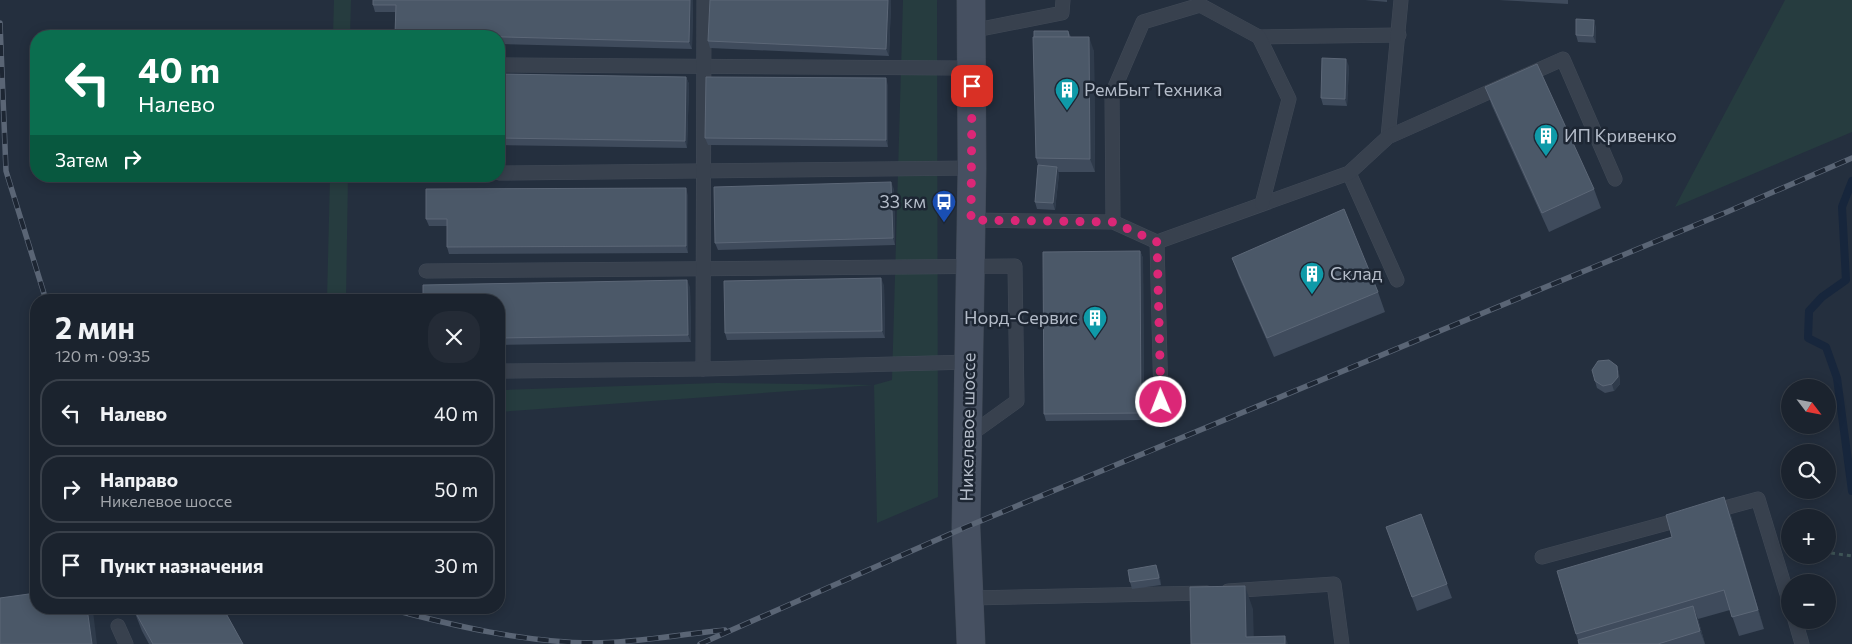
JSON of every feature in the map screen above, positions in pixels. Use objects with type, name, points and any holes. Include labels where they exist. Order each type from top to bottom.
[{"type":"main road","name":"Никелевое шоссе","points":[[970,644],[970,598],[966,527],[966,437],[970,362],[971,0]]},
{"type":"lane","points":[[702,369],[704,0]]},
{"type":"lane","points":[[971,31],[1062,13],[1063,0]]},
{"type":"lane","points":[[1388,137],[1401,0]]},
{"type":"lane","points":[[1113,222],[1112,94],[1143,22],[1200,3],[1259,37],[1399,35]]},
{"type":"lane","points":[[1259,37],[1289,99],[1262,204]]},
{"type":"lane","points":[[971,220],[1113,222],[1157,242],[1348,173],[1388,137],[1564,59],[1615,179]]},
{"type":"lane","points":[[505,65],[957,68],[972,70]]},
{"type":"lane","points":[[505,172],[972,168]]},
{"type":"lane","points":[[1348,173],[1396,280]]},
{"type":"lane","points":[[1157,242],[1161,402]]},
{"type":"lane","points":[[426,271],[703,267],[1015,266],[1018,401],[966,437]]},
{"type":"lane","points":[[505,371],[702,369],[970,362]]},
{"type":"lane","points":[[1542,557],[1758,499],[1781,574]]},
{"type":"lane","points":[[970,598],[1176,595],[1334,584],[1342,644]]},
{"type":"lane","points":[[118,626],[126,644]]},
{"type":"lane","points":[[1798,629],[1802,644]]},
{"type":"path","points":[[1836,554],[1852,556]]},
{"type":"green space","points":[[334,0],[351,0],[350,30],[333,30]]},
{"type":"green space","points":[[903,0],[937,0],[938,497],[877,523],[874,385],[892,380]]},
{"type":"green space","points":[[1785,0],[1852,0],[1852,132],[1675,207]]},
{"type":"green space","points":[[330,182],[348,182],[346,294],[327,294]]},
{"type":"green space","points":[[717,383],[874,385],[505,412],[505,390]]},
{"type":"building","points":[[373,0],[690,0],[689,42],[505,37],[505,30],[395,30],[396,5],[373,5]]},
{"type":"building","points":[[710,0],[888,0],[886,49],[708,41]]},
{"type":"building","points":[[1576,19],[1594,20],[1593,36],[1576,35]]},
{"type":"building","points":[[1034,31],[1068,31],[1069,37],[1034,37]]},
{"type":"building","name":"РемБыт Техника","points":[[1033,37],[1089,37],[1090,159],[1036,158]]},
{"type":"building","points":[[1322,58],[1346,59],[1345,99],[1321,98]]},
{"type":"building","name":"ИП Кривенко","points":[[1537,64],[1594,189],[1542,213],[1485,87]]},
{"type":"building","points":[[505,74],[686,77],[685,141],[505,138]]},
{"type":"building","points":[[706,77],[886,78],[886,140],[705,138]]},
{"type":"building","points":[[1038,165],[1057,167],[1053,203],[1035,202]]},
{"type":"building","points":[[891,182],[893,238],[715,243],[714,187]]},
{"type":"building","points":[[686,188],[686,246],[447,247],[447,219],[426,219],[426,189]]},
{"type":"building","name":"Склад","points":[[1344,209],[1378,292],[1267,338],[1232,258]]},
{"type":"building","name":"Норд-Сервис","points":[[1140,251],[1141,413],[1044,414],[1043,252]]},
{"type":"building","points":[[881,278],[882,331],[725,333],[724,281]]},
{"type":"building","points":[[687,280],[688,335],[505,338],[505,294],[423,294],[423,285]]},
{"type":"building","points":[[1609,360],[1617,366],[1618,377],[1612,384],[1603,386],[1595,381],[1592,370],[1598,361]]},
{"type":"building","points":[[1724,497],[1758,610],[1732,617],[1724,590],[1576,634],[1557,571],[1672,537],[1666,515]]},
{"type":"building","points":[[1421,514],[1447,584],[1412,597],[1386,527]]},
{"type":"building","points":[[1156,565],[1159,578],[1130,582],[1128,570]]},
{"type":"building","points":[[1245,586],[1246,637],[1285,636],[1285,644],[1191,644],[1190,587]]},
{"type":"building","points":[[30,594],[30,614],[88,614],[92,644],[0,644],[0,598]]},
{"type":"building","points":[[1693,606],[1700,631],[1658,644],[1579,644],[1578,640]]},
{"type":"building","points":[[136,614],[226,614],[243,644],[153,644]]},
{"type":"waterway","points":[[1852,181],[1842,207],[1846,280],[1822,297],[1809,311],[1808,338],[1826,347],[1837,378],[1852,491]]},
{"type":"railway","points":[[0,23],[6,171],[44,294]]},
{"type":"railway","points":[[700,644],[966,527],[1727,212],[1852,158]]},
{"type":"railway","points":[[411,614],[489,632],[567,642],[625,642],[725,630]]},
{"type":"place","name":"РемБыт Техника","points":[[1067,111]]},
{"type":"place","name":"ИП Кривенко","points":[[1546,157]]},
{"type":"place","name":"33 км","points":[[944,223]]},
{"type":"place","name":"Склад","points":[[1312,295]]},
{"type":"place","name":"Норд-Сервис","points":[[1095,339]]},
{"type":"route","points":[[972,86],[971,220],[1113,222],[1157,242],[1161,402]]}]
